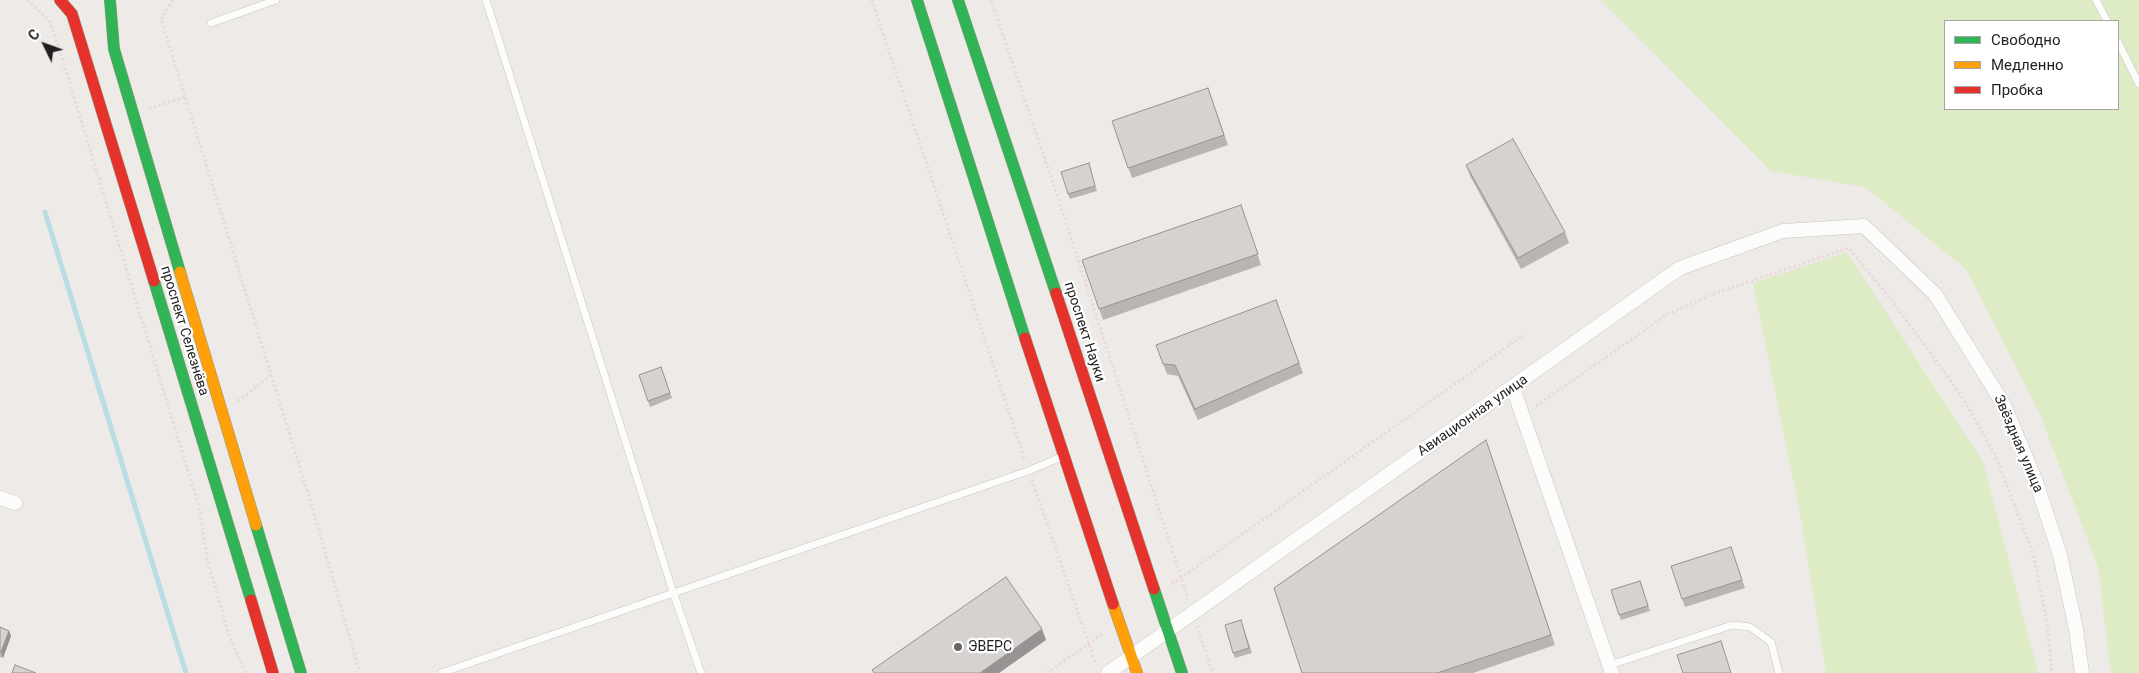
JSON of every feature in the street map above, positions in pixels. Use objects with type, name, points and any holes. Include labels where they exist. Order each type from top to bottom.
[{"type":"street","name":"проспект Селезнёва","points":[[60,0],[72,14],[86,58],[273,673]]},
{"type":"street","name":"проспект Селезнёва","points":[[110,0],[114,49],[132,114],[301,673]]},
{"type":"street","points":[[917,0],[1063,456],[1137,673]]},
{"type":"street","name":"проспект Науки","points":[[958,0],[1182,673]]},
{"type":"street","name":"Авиационная улица","points":[[1108,673],[1680,268],[1783,231],[1864,226]]},
{"type":"street","name":"Звёздная улица","points":[[1864,226],[1935,294],[2004,405],[2035,479],[2060,556],[2076,630],[2082,673]]},
{"type":"street","points":[[1513,388],[1611,669]]},
{"type":"street","points":[[0,498],[15,503]]},
{"type":"lane","points":[[210,23],[276,0]]},
{"type":"lane","points":[[486,0],[673,592],[701,673]]},
{"type":"lane","points":[[2096,0],[2106,20]]},
{"type":"lane","points":[[2119,44],[2139,84]]},
{"type":"lane","points":[[441,673],[1028,471],[1063,456]]},
{"type":"lane","points":[[1611,669],[1732,625],[1750,627],[1771,642],[1779,673]]},
{"type":"path","points":[[27,0],[49,20],[59,48],[199,507],[208,562],[229,635],[246,673]]},
{"type":"path","points":[[173,0],[161,19],[310,500],[360,673]]},
{"type":"path","points":[[872,0],[1028,471],[1099,673]]},
{"type":"path","points":[[991,0],[1060,204],[1213,673]]},
{"type":"path","points":[[1522,415],[1668,314],[1716,293],[1849,248],[1893,302],[1961,395],[1996,456],[2034,557],[2047,623],[2052,673]]},
{"type":"path","points":[[1156,595],[1524,335]]},
{"type":"path","points":[[1047,673],[1120,622]]},
{"type":"green space","points":[[1601,0],[2139,0],[2139,673],[2111,673],[2098,567],[2039,412],[1966,269],[1865,187],[1771,171]]},
{"type":"green space","points":[[1847,252],[1983,462],[2038,673],[1826,673],[1801,519],[1753,283]]},
{"type":"building","points":[[1208,88],[1224,135],[1128,168],[1112,121]]},
{"type":"building","points":[[1513,139],[1565,232],[1518,258],[1466,165]]},
{"type":"building","points":[[1089,163],[1095,186],[1068,194],[1061,172]]},
{"type":"building","points":[[1241,205],[1258,254],[1099,309],[1082,260]]},
{"type":"building","points":[[1276,300],[1299,363],[1195,409],[1175,365],[1163,364],[1156,345]]},
{"type":"building","points":[[661,367],[670,393],[648,401],[639,375]]},
{"type":"building","points":[[1486,440],[1551,635],[1437,673],[1302,673],[1274,588]]},
{"type":"building","points":[[1731,547],[1742,580],[1682,599],[1671,566]]},
{"type":"building","points":[[1006,577],[1042,629],[980,673],[874,673],[872,670]]},
{"type":"building","points":[[1640,581],[1648,606],[1619,615],[1611,590]]},
{"type":"building","points":[[1241,620],[1249,648],[1233,653],[1225,625]]},
{"type":"building","points":[[0,627],[9,631],[1,652],[0,652]]},
{"type":"building","points":[[1721,641],[1731,673],[1683,673],[1677,655]]},
{"type":"building","points":[[15,665],[36,673],[12,673]]},
{"type":"waterway","points":[[45,212],[186,673]]},
{"type":"traffic: fast","points":[[110,0],[114,49],[180,272]]},
{"type":"traffic: fast","points":[[917,0],[1025,338]]},
{"type":"traffic: fast","points":[[958,0],[1056,293]]},
{"type":"traffic: fast","points":[[154,281],[251,600]]},
{"type":"traffic: fast","points":[[256,525],[301,673]]},
{"type":"traffic: fast","points":[[1154,589],[1182,673]]},
{"type":"traffic: slow","points":[[180,272],[256,525]]},
{"type":"traffic: slow","points":[[1113,604],[1137,673]]},
{"type":"traffic: jam","points":[[60,0],[72,14],[154,281]]},
{"type":"traffic: jam","points":[[1056,293],[1154,589]]},
{"type":"traffic: jam","points":[[1025,338],[1113,604]]},
{"type":"traffic: jam","points":[[251,600],[273,673]]},
{"type":"place","name":"ЭВЕРС","points":[[958,647]]}]
